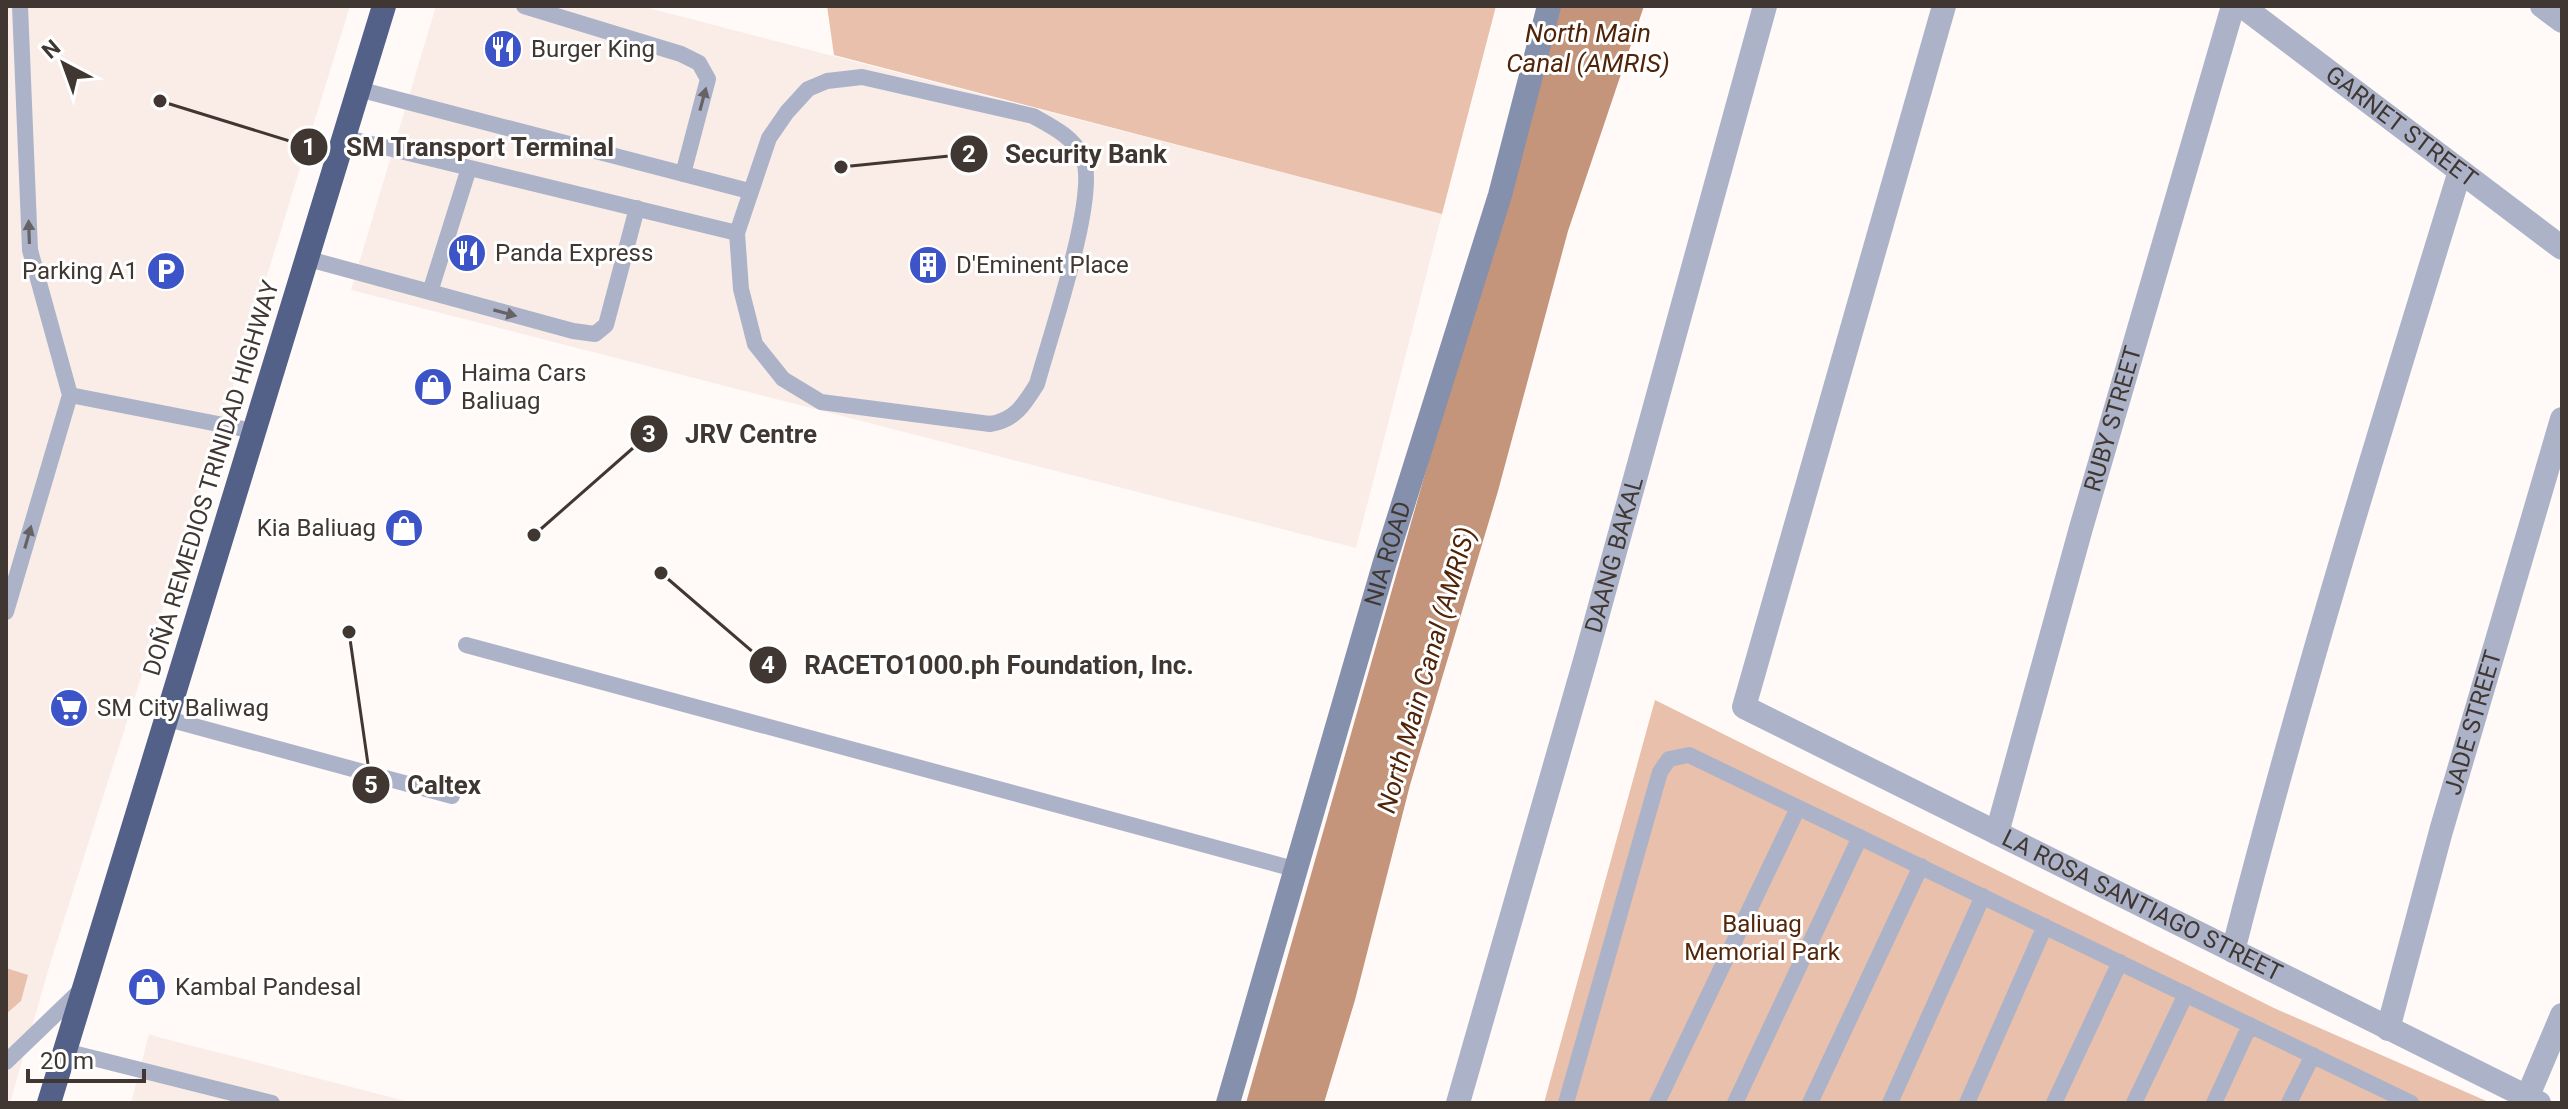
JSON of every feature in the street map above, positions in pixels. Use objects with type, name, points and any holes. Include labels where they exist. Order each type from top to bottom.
[{"type":"highway","name":"DOÑA REMEDIOS TRINIDAD HIGHWAY","points":[[49,1103],[384,6]]},
{"type":"street","name":"NIA ROAD","points":[[1228,1103],[1384,565],[1500,195],[1549,6]]},
{"type":"street","name":"DAANG BAKAL","points":[[1458,1103],[1586,657],[1765,6]]},
{"type":"street","name":"LA ROSA SANTIAGO STREET","points":[[1944,6],[1744,707],[2533,1100]]},
{"type":"street","name":"RUBY STREET","points":[[1997,833],[2085,512],[2233,6]]},
{"type":"street","name":"GARNET STREET","points":[[2242,6],[2562,248]]},
{"type":"street","points":[[2542,6],[2562,21]]},
{"type":"street","points":[[2233,951],[2368,473],[2460,171]]},
{"type":"street","name":"JADE STREET","points":[[2388,1029],[2441,831],[2562,419]]},
{"type":"street","points":[[2533,1100],[2562,1015]]},
{"type":"lane","points":[[6,612],[70,395],[30,250],[20,6]]},
{"type":"lane","points":[[524,6],[681,54],[699,63],[708,79],[683,174]]},
{"type":"lane","points":[[862,77],[1033,116],[1056,128],[1073,143],[1082,156],[1088,174],[1085,211],[1037,384],[1022,409],[1005,422],[990,424],[821,402],[783,379],[755,344],[741,289],[737,233],[769,138],[808,89],[827,81],[862,77]]},
{"type":"lane","points":[[358,89],[749,191]]},
{"type":"lane","points":[[343,137],[737,233]]},
{"type":"lane","points":[[430,292],[469,168]]},
{"type":"lane","points":[[305,258],[573,331],[595,334],[606,325],[637,208]]},
{"type":"lane","points":[[70,395],[254,431]]},
{"type":"lane","points":[[466,645],[1294,869]]},
{"type":"lane","points":[[168,719],[452,796]]},
{"type":"lane","points":[[1566,1103],[1660,772],[1669,759],[1689,755],[2411,1103]]},
{"type":"lane","points":[[1657,1103],[1798,808]]},
{"type":"lane","points":[[1735,1103],[1860,837]]},
{"type":"lane","points":[[1810,1103],[1921,866]]},
{"type":"lane","points":[[1890,1103],[1983,896]]},
{"type":"lane","points":[[1967,1103],[2045,926]]},
{"type":"lane","points":[[2054,1103],[2120,962]]},
{"type":"lane","points":[[6,1062],[84,987]]},
{"type":"lane","points":[[2134,1103],[2186,994]]},
{"type":"lane","points":[[2214,1103],[2250,1025]]},
{"type":"lane","points":[[65,1051],[272,1103]]},
{"type":"lane","points":[[2289,1103],[2313,1055]]},
{"type":"lane","points":[[2370,1103],[2377,1087]]},
{"type":"shaded area","name":"SM City Baliwag","points":[[6,6],[350,6],[50,964],[10,1103],[6,1103]]},
{"type":"shaded area","name":"D'Eminent Place","points":[[436,6],[641,6],[1442,214],[1356,548],[351,290]]},
{"type":"shaded area","points":[[149,1034],[158,1037],[413,1103],[131,1103]]},
{"type":"green space","points":[[827,6],[1496,6],[1442,214],[834,55]]},
{"type":"green space","name":"Baliuag Memorial Park","points":[[1655,700],[2274,1008],[2491,1103],[1544,1103]]},
{"type":"green space","points":[[6,968],[28,975],[21,1001],[6,1014]]},
{"type":"water","name":"North Main Canal (AMRIS)","points":[[1558,6],[1644,6],[1568,231],[1498,491],[1410,785],[1355,1000],[1324,1103],[1246,1103]]},
{"type":"place","name":"Burger King","points":[[503,49]]},
{"type":"place","name":"SM Transport Terminal","points":[[160,101]]},
{"type":"place","name":"Security Bank","points":[[841,167]]},
{"type":"place","name":"Panda Express","points":[[467,253]]},
{"type":"place","name":"D'Eminent Place","points":[[928,265]]},
{"type":"place","name":"Parking A1","points":[[166,271]]},
{"type":"place","name":"Haima Cars Baliuag","points":[[433,387]]},
{"type":"place","name":"Kia Baliuag","points":[[404,528]]},
{"type":"place","name":"JRV Centre","points":[[534,535]]},
{"type":"place","name":"RACETO1000.ph Foundation, Inc.","points":[[661,573]]},
{"type":"place","name":"Caltex","points":[[349,632]]},
{"type":"place","name":"SM City Baliwag","points":[[69,708]]},
{"type":"place","name":"Kambal Pandesal","points":[[147,987]]}]
